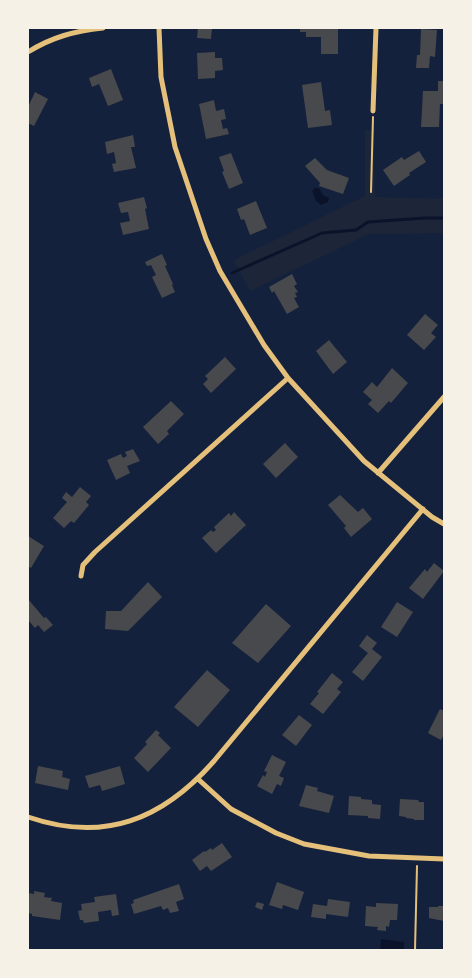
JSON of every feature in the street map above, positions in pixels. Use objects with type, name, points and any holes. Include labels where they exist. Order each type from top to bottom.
[{"type":"street","points":[[28,52],[58,36],[80,30],[103,28]]},
{"type":"street","points":[[159,28],[161,77],[175,147],[206,238],[220,271],[264,344],[288,378],[364,461],[423,510],[444,524]]},
{"type":"street","points":[[373,111],[376,28]]},
{"type":"street","points":[[81,576],[83,565],[95,552],[288,378]]},
{"type":"street","points":[[378,473],[444,397]]},
{"type":"street","points":[[28,817],[72,828],[112,826],[145,816],[164,807],[198,779],[423,510]]},
{"type":"street","points":[[198,779],[230,809],[276,834],[304,844],[368,856],[444,859]]},
{"type":"path","points":[[371,192],[373,111]]},
{"type":"path","points":[[415,950],[417,864]]},
{"type":"shaded area","points":[[365,130],[373,131],[375,197],[444,199],[444,233],[369,234],[250,291],[234,260],[365,196]]},
{"type":"shaded area","points":[[315,188],[319,188],[323,195],[329,198],[328,202],[321,205],[316,201],[312,191]]},
{"type":"shaded area","points":[[381,939],[404,942],[404,950],[380,950]]},
{"type":"building","points":[[198,28],[212,28],[211,39],[197,38]]},
{"type":"building","points":[[300,28],[338,28],[338,54],[321,54],[321,37],[306,37],[306,32],[300,32]]},
{"type":"building","points":[[421,29],[437,30],[435,57],[430,56],[429,68],[416,68],[417,55],[420,55]]},
{"type":"building","points":[[215,52],[215,58],[222,58],[223,70],[215,71],[215,78],[198,79],[197,53]]},
{"type":"building","points":[[111,69],[123,100],[108,106],[99,84],[92,87],[89,78]]},
{"type":"building","points":[[438,81],[444,81],[439,127],[421,127],[423,91],[438,91]]},
{"type":"building","points":[[321,82],[325,111],[330,110],[332,125],[308,128],[302,85]]},
{"type":"building","points":[[35,92],[48,99],[34,126],[28,123],[28,107]]},
{"type":"building","points":[[214,100],[216,111],[224,109],[226,119],[221,120],[223,129],[227,128],[229,134],[206,139],[199,104]]},
{"type":"building","points":[[133,135],[135,147],[131,147],[136,168],[114,172],[112,164],[116,163],[114,152],[107,154],[105,142]]},
{"type":"building","points":[[419,151],[426,162],[394,186],[383,170],[402,157],[404,160]]},
{"type":"building","points":[[231,153],[243,183],[229,189],[222,172],[224,171],[219,157]]},
{"type":"building","points":[[315,158],[327,170],[349,178],[343,194],[319,186],[320,183],[305,166]]},
{"type":"building","points":[[144,197],[149,229],[123,235],[120,223],[130,221],[128,212],[121,213],[118,203]]},
{"type":"building","points":[[256,201],[267,228],[250,235],[244,219],[241,220],[237,209]]},
{"type":"building","points":[[162,254],[175,292],[162,298],[152,277],[156,275],[151,265],[147,266],[145,262]]},
{"type":"building","points":[[292,274],[297,284],[294,286],[298,292],[295,293],[297,297],[294,298],[299,307],[287,314],[274,291],[272,293],[269,287]]},
{"type":"building","points":[[425,314],[438,325],[431,333],[436,337],[424,350],[407,335]]},
{"type":"building","points":[[329,340],[347,362],[333,374],[316,351]]},
{"type":"building","points":[[225,357],[236,369],[211,393],[203,384],[208,379],[205,376]]},
{"type":"building","points":[[392,368],[408,383],[391,403],[389,401],[378,413],[368,404],[372,400],[363,392],[372,382],[377,387]]},
{"type":"building","points":[[171,401],[184,414],[167,431],[169,434],[158,444],[143,427]]},
{"type":"building","points":[[285,443],[298,457],[276,478],[263,464]]},
{"type":"building","points":[[133,449],[140,461],[127,466],[130,473],[116,480],[107,460],[121,454],[123,458],[127,456],[125,452]]},
{"type":"building","points":[[80,487],[91,496],[86,502],[89,505],[74,523],[71,521],[64,528],[53,518],[67,502],[62,498],[66,492],[72,497]]},
{"type":"building","points":[[340,495],[358,512],[363,508],[372,519],[351,537],[344,528],[346,526],[328,505]]},
{"type":"building","points":[[234,512],[246,525],[216,553],[202,538],[211,530],[213,532],[216,530],[214,527],[229,513],[231,516]]},
{"type":"building","points":[[28,536],[44,546],[31,568],[28,566]]},
{"type":"building","points":[[434,563],[444,571],[423,599],[409,588],[425,569],[427,572]]},
{"type":"building","points":[[148,582],[162,597],[128,631],[105,629],[106,611],[121,611]]},
{"type":"building","points":[[28,599],[44,618],[46,617],[53,625],[44,632],[38,625],[35,628],[28,620]]},
{"type":"building","points":[[397,602],[413,612],[397,637],[381,627]]},
{"type":"building","points":[[266,604],[291,626],[258,663],[232,643]]},
{"type":"building","points":[[367,635],[377,643],[372,649],[382,657],[363,681],[352,672],[368,653],[359,646]]},
{"type":"building","points":[[207,670],[230,690],[198,727],[174,707]]},
{"type":"building","points":[[332,673],[343,682],[337,689],[341,692],[323,714],[310,704]]},
{"type":"building","points":[[440,709],[444,711],[444,737],[441,740],[428,733]]},
{"type":"building","points":[[299,715],[312,725],[296,746],[282,735]]},
{"type":"building","points":[[156,730],[160,733],[158,735],[171,748],[148,772],[134,758],[147,744],[145,742]]},
{"type":"building","points":[[272,755],[286,762],[279,776],[284,778],[281,786],[277,784],[272,794],[257,786],[263,775],[265,777],[267,772],[264,771]]},
{"type":"building","points":[[38,766],[63,771],[62,777],[70,779],[68,790],[35,783]]},
{"type":"building","points":[[120,766],[125,784],[102,791],[100,785],[89,788],[85,776]]},
{"type":"building","points":[[306,785],[318,788],[317,791],[334,796],[329,813],[299,806]]},
{"type":"building","points":[[349,796],[372,800],[372,804],[381,805],[380,819],[348,815]]},
{"type":"building","points":[[400,799],[424,802],[424,820],[414,820],[399,816]]},
{"type":"building","points":[[222,843],[232,857],[211,871],[207,866],[200,871],[192,860],[204,851],[211,848],[212,850]]},
{"type":"building","points":[[277,882],[304,892],[298,910],[283,905],[282,909],[269,905]]},
{"type":"building","points":[[179,884],[184,899],[176,902],[179,911],[170,913],[168,908],[163,910],[161,906],[134,914],[131,904],[134,903],[133,900]]},
{"type":"building","points":[[34,891],[45,893],[44,897],[52,898],[51,901],[62,903],[60,920],[32,916],[32,914],[28,913],[28,893],[34,894]]},
{"type":"building","points":[[116,894],[119,915],[112,916],[111,910],[98,912],[99,921],[84,923],[83,920],[80,920],[78,911],[82,910],[81,904],[95,902],[94,897]]},
{"type":"building","points":[[328,899],[350,902],[348,917],[326,914],[326,919],[311,917],[313,904],[327,906]]},
{"type":"building","points":[[257,902],[264,904],[262,910],[255,907]]},
{"type":"building","points":[[376,903],[398,904],[397,920],[390,920],[389,927],[386,926],[386,931],[377,930],[378,927],[365,926],[366,906],[376,907]]},
{"type":"building","points":[[444,906],[444,921],[429,918],[429,907]]},
{"type":"waterway","points":[[232,273],[322,233],[356,230],[368,222],[444,218]]}]
